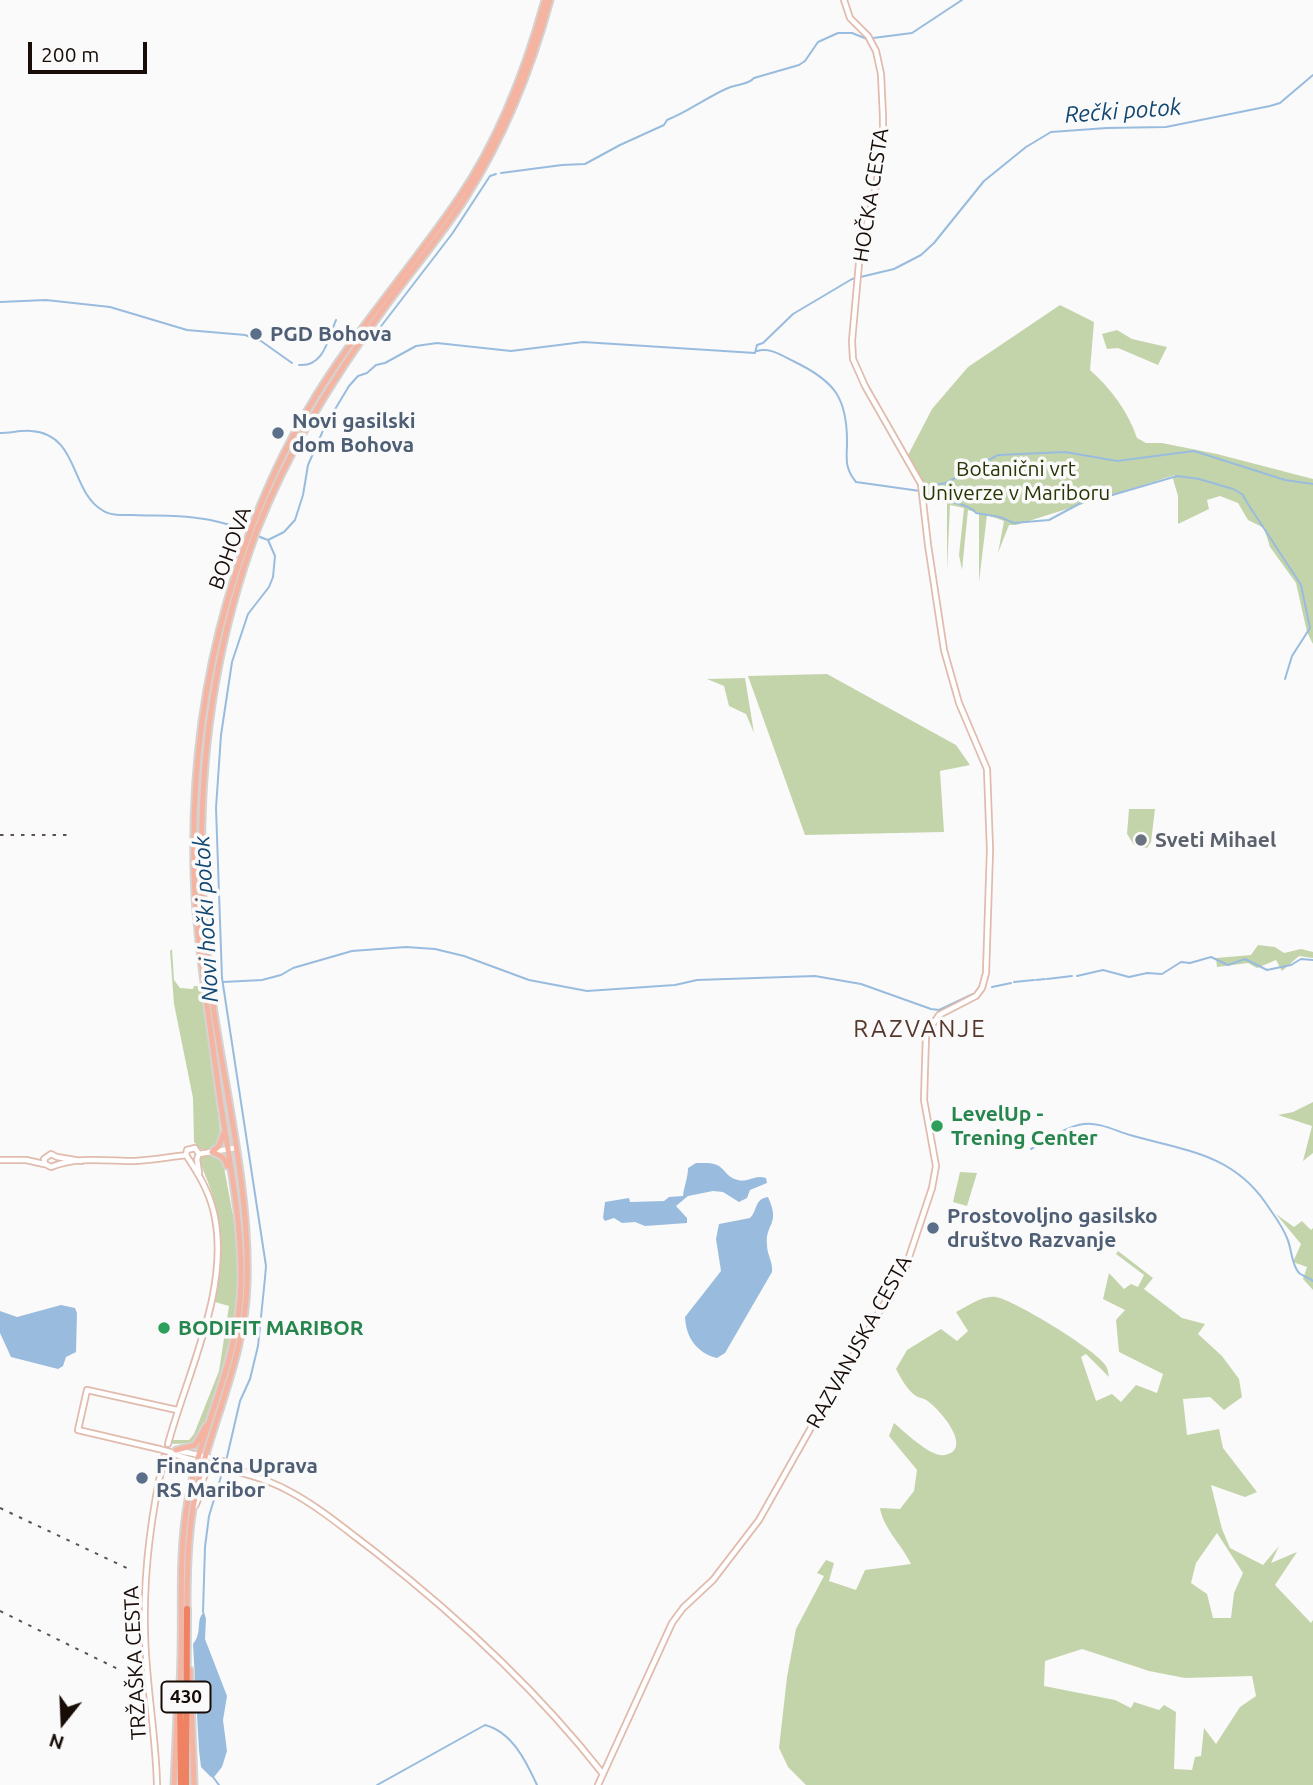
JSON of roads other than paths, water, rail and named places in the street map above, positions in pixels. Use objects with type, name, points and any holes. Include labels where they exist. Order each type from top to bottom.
[{"type":"highway","name":"430","points":[[186,1785],[187,1609]]},
{"type":"highway","name":"430","points":[[180,1696],[181,1785]]},
{"type":"main road","name":"430","points":[[422,253],[461,195],[499,126],[518,85],[544,0]]},
{"type":"main road","name":"430","points":[[422,253],[465,198],[510,115],[539,43],[550,0]]},
{"type":"main road","name":"BOHOVA","points":[[203,900],[201,804],[208,721],[225,634],[254,530],[312,416],[422,253]]},
{"type":"main road","name":"BOHOVA","points":[[195,899],[196,803],[203,720],[219,632],[251,540]]},
{"type":"main road","name":"TRŽAŠKA CESTA","points":[[194,1785],[187,1609],[188,1551],[201,1459],[210,1420],[230,1363],[240,1308],[241,1281],[231,1149],[225,1130],[195,899]]},
{"type":"main road","name":"TRŽAŠKA CESTA","points":[[174,1785],[177,1702],[180,1696],[182,1543],[187,1503],[235,1364],[246,1307],[246,1250],[211,990],[203,900]]},
{"type":"main road","points":[[225,1130],[219,1146],[212,1152],[226,1160],[232,1181]]},
{"type":"main road","points":[[173,1451],[195,1445],[210,1420]]},
{"type":"street","name":"HOČKA CESTA","points":[[844,0],[850,17],[876,51],[881,83],[883,142],[872,209],[860,252],[852,341],[853,359],[921,484],[935,598]]},
{"type":"street","name":"RAZVANJSKA CESTA","points":[[603,1774],[672,1623],[683,1608],[713,1580],[759,1520],[905,1269],[932,1188],[936,1166],[924,1100],[926,1034],[935,1018],[970,1000],[982,988],[988,950],[990,850],[987,769],[959,703],[944,650],[935,598]]},
{"type":"street","points":[[168,1444],[208,1317],[215,1277],[216,1225],[210,1199],[188,1158],[187,1150],[191,1148],[197,1150],[201,1178]]},
{"type":"street","points":[[0,1160],[26,1160],[51,1154],[81,1160],[138,1161],[188,1158],[231,1149]]},
{"type":"street","points":[[45,1157],[45,1164]]},
{"type":"street","points":[[56,1165],[57,1157]]},
{"type":"street","points":[[26,1160],[51,1167],[81,1160]]},
{"type":"street","points":[[177,1410],[88,1390],[78,1430],[242,1469],[245,1473],[286,1489],[312,1505],[419,1588],[520,1682],[603,1774],[598,1785]]},
{"type":"street","name":"TRŽAŠKA CESTA","points":[[157,1785],[146,1669],[145,1608],[149,1542],[164,1457]]},
{"type":"street","points":[[194,1507],[205,1474],[208,1469],[218,1464]]},
{"type":"water","points":[[696,1163],[717,1165],[738,1180],[762,1177],[766,1178],[767,1183],[750,1190],[747,1198],[739,1202],[723,1192],[713,1191],[688,1196],[676,1206],[687,1218],[687,1223],[645,1226],[635,1222],[622,1223],[614,1218],[605,1221],[603,1218],[605,1202],[629,1198],[630,1202],[664,1201],[669,1197],[683,1196],[688,1168]]},
{"type":"water","points":[[768,1197],[773,1213],[767,1238],[772,1272],[725,1353],[717,1358],[710,1356],[690,1338],[685,1317],[721,1271],[716,1239],[719,1224],[750,1218],[758,1202]]},
{"type":"water","points":[[61,1305],[75,1308],[77,1313],[76,1352],[66,1357],[63,1366],[58,1369],[11,1357],[0,1333],[0,1311],[17,1317]]},
{"type":"water","points":[[204,1612],[205,1639],[227,1696],[223,1720],[227,1751],[222,1767],[214,1777],[201,1767],[199,1750],[193,1644]]},
{"type":"waterway","points":[[873,38],[912,33],[962,0]]},
{"type":"waterway","points":[[501,173],[585,164],[664,125],[667,120],[728,88],[799,65],[818,42],[838,33],[852,33],[867,39]]},
{"type":"waterway","name":"Rečki potok","points":[[268,540],[284,532],[295,520],[308,465],[325,426],[349,386],[358,376],[367,373],[376,365],[416,346],[437,343],[511,351],[583,342],[755,353],[757,345],[763,343],[793,314],[852,279],[894,269],[921,255],[934,243],[984,181],[1026,147],[1051,132],[1166,127],[1270,106],[1280,103],[1313,75]]},
{"type":"waterway","points":[[372,338],[452,234],[490,176],[496,174]]},
{"type":"waterway","points":[[0,302],[46,300],[110,307],[187,330],[245,335],[261,341],[292,363]]},
{"type":"waterway","points":[[299,365],[320,357],[336,320]]},
{"type":"waterway","points":[[757,351],[775,352],[807,368],[829,384],[836,393],[845,415],[847,465],[856,482],[920,491]]},
{"type":"waterway","name":"Novi hočki potok","points":[[0,433],[31,431],[47,434],[58,442],[66,452],[84,490],[105,512],[211,520],[238,527],[268,540],[275,556],[269,587],[248,614],[232,662],[221,735],[216,808],[222,978],[266,1266],[258,1346],[209,1516],[203,1612]]},
{"type":"waterway","points":[[929,486],[946,483],[998,455],[1065,452],[1117,461],[1194,451],[1285,480],[1313,484]]},
{"type":"waterway","points":[[927,493],[967,507],[976,513],[1000,517],[1014,523],[1049,520],[1092,497],[1109,496],[1177,476],[1233,489],[1242,494],[1301,585],[1310,628],[1292,656],[1285,679]]},
{"type":"waterway","points":[[223,982],[262,980],[352,951],[406,947],[435,949],[464,956],[529,980],[587,991],[675,985],[697,980],[815,976],[861,984],[939,1010],[973,994]]},
{"type":"waterway","points":[[1077,976],[1103,970],[1129,977],[1147,973],[1162,974],[1181,962],[1190,963],[1211,957],[1228,965],[1245,959],[1267,970],[1291,965],[1301,959],[1313,960]]},
{"type":"waterway","points":[[1047,979],[1072,976]]},
{"type":"waterway","points":[[1036,980],[1045,979]]},
{"type":"waterway","points":[[1014,982],[1034,980]]},
{"type":"waterway","points":[[992,987],[1011,983]]},
{"type":"waterway","points":[[1031,1149],[1077,1125],[1090,1124],[1187,1150],[1221,1163],[1252,1186],[1265,1202],[1285,1233],[1296,1269],[1313,1281]]},
{"type":"waterway","points":[[377,1785],[485,1725],[503,1734],[517,1749],[537,1785]]},
{"type":"waterway","points":[[213,1777],[219,1785]]},
{"type":"railway","points":[[0,835],[69,835]]},
{"type":"railway","points":[[0,1508],[131,1570]]},
{"type":"railway","points":[[0,1611],[122,1671]]},
{"type":"place","name":"PGD Bohova","points":[[256,334]]},
{"type":"place","name":"Novi gasilski dom Bohova","points":[[278,433]]},
{"type":"place","name":"Sveti Mihael","points":[[1141,840]]},
{"type":"place","name":"LevelUp - Trening Center","points":[[937,1126]]},
{"type":"place","name":"Prostovoljno gasilsko društvo Razvanje","points":[[933,1228]]},
{"type":"place","name":"BODIFIT MARIBOR","points":[[164,1328]]},
{"type":"place","name":"Finančna Uprava RS Maribor","points":[[142,1478]]},
{"type":"district","name":"RAZVANJE","points":[[920,1029]]},
{"type":"park label","name":"Botanični vrt Univerze v Mariboru","points":[[1016,481]]}]
